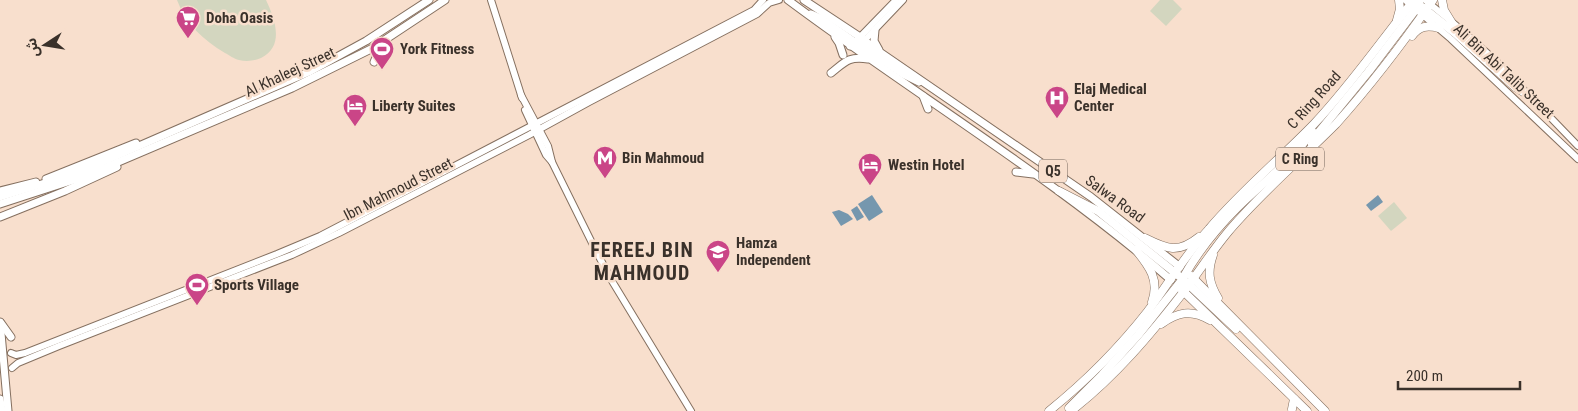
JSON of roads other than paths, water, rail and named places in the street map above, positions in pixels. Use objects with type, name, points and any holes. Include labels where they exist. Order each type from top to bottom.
[{"type":"highway","points":[[1394,26],[1399,11],[1399,0]]},
{"type":"highway","points":[[1442,0],[1444,10],[1452,22]]},
{"type":"highway","points":[[1310,149],[1319,132],[1420,4],[1515,87],[1530,96]]},
{"type":"highway","name":"C Ring Road","points":[[1182,279],[1207,231],[1235,200],[1314,124],[1394,26],[1420,4]]},
{"type":"highway","name":"C Ring Road","points":[[1182,279],[1216,246],[1241,216],[1350,108],[1397,49],[1420,4]]},
{"type":"highway","points":[[1397,49],[1408,41],[1420,28],[1429,26],[1439,28]]},
{"type":"highway","points":[[1066,411],[1139,334],[1222,224],[1286,163],[1311,133],[1314,124]]},
{"type":"highway","points":[[1058,191],[1098,211],[1182,279],[1308,400],[1323,410]]},
{"type":"highway","points":[[1144,238],[1166,247],[1179,248],[1188,245],[1207,231]]},
{"type":"highway","points":[[1216,246],[1210,265],[1209,278],[1213,290],[1226,310]]},
{"type":"highway","points":[[1136,250],[1149,267],[1154,280],[1154,294],[1147,312]]},
{"type":"highway","points":[[1049,411],[1090,375],[1147,312],[1182,279]]},
{"type":"highway","points":[[1071,411],[1121,366],[1155,328],[1182,279]]},
{"type":"highway","name":"Salwa Road","points":[[1182,279],[1226,310],[1323,410]]},
{"type":"highway","name":"Salwa Road","points":[[1182,279],[1220,326],[1307,411]]},
{"type":"highway","points":[[1155,328],[1176,314],[1187,312],[1199,315],[1220,326]]},
{"type":"highway","points":[[1292,409],[1294,399]]},
{"type":"main road","name":"Al Khaleej Street","points":[[0,197],[77,173],[323,65],[366,41],[429,0]]},
{"type":"main road","name":"Al Khaleej Street","points":[[0,204],[83,177],[292,88],[371,49],[445,0]]},
{"type":"main road","name":"Q5","points":[[788,0],[834,34],[858,43]]},
{"type":"main road","name":"Q5","points":[[804,0],[819,8],[858,43]]},
{"type":"main road","points":[[808,0],[819,8]]},
{"type":"main road","points":[[804,12],[822,19],[906,77],[927,84]]},
{"type":"main road","points":[[875,30],[874,41],[880,53]]},
{"type":"main road","points":[[834,34],[840,43],[843,55]]},
{"type":"main road","points":[[374,62],[385,40]]},
{"type":"main road","name":"Salwa Road","points":[[858,43],[880,53],[927,84],[1091,197],[1144,238],[1182,279]]},
{"type":"main road","name":"Salwa Road","points":[[858,43],[870,60],[1035,174],[1136,250],[1182,279]]},
{"type":"main road","points":[[831,73],[846,60],[858,58],[870,60]]},
{"type":"main road","points":[[923,96],[928,109]]},
{"type":"main road","name":"Al Khaleej Street","points":[[0,192],[65,172],[147,139],[166,135]]},
{"type":"main road","name":"Al Khaleej Street","points":[[1,217],[82,184],[128,162],[139,153]]},
{"type":"main road","points":[[1016,172],[1035,174]]},
{"type":"main road","points":[[0,186],[13,188]]},
{"type":"main road","points":[[0,322],[11,337]]},
{"type":"main road","points":[[0,322],[8,411]]},
{"type":"main road","points":[[0,399],[2,411]]},
{"type":"street","points":[[491,0],[522,95],[535,128]]},
{"type":"street","name":"Ibn Mahmoud Street","points":[[12,368],[21,362],[72,341],[316,244],[535,128],[546,118],[754,10],[763,0]]},
{"type":"street","name":"Ibn Mahmoud Street","points":[[10,353],[18,354],[320,236],[588,102],[757,14],[769,2],[780,0]]},
{"type":"street","points":[[858,43],[896,0]]},
{"type":"street","points":[[858,43],[875,30],[903,0]]},
{"type":"street","name":"Ali Bin Abi Talib Street","points":[[1420,4],[1452,22],[1496,61],[1578,146]]},
{"type":"street","name":"Ali Bin Abi Talib Street","points":[[1420,4],[1439,28],[1578,158]]},
{"type":"street","points":[[522,95],[522,102],[535,128],[551,152],[552,162],[612,281],[691,411]]},
{"type":"street","points":[[526,103],[536,115],[546,118]]},
{"type":"street","points":[[18,354],[18,359],[21,362]]},
{"type":"water","points":[[872,195],[883,212],[869,221],[858,204]]},
{"type":"water","points":[[1378,195],[1383,202],[1371,211],[1366,205]]},
{"type":"water","points":[[857,206],[864,217],[857,221],[851,210]]},
{"type":"water","points":[[839,210],[848,214],[853,219],[841,226],[832,212]]},
{"type":"place","name":"Doha Oasis","points":[[188,39]]},
{"type":"place","name":"York Fitness","points":[[382,70]]},
{"type":"place","name":"Elaj Medical Center","points":[[1057,119]]},
{"type":"place","name":"Liberty Suites","points":[[355,127]]},
{"type":"place","name":"Bin Mahmoud","points":[[605,179]]},
{"type":"place","name":"Westin Hotel","points":[[870,186]]},
{"type":"place","name":"Hamza Independent","points":[[718,273]]},
{"type":"place","name":"Sports Village","points":[[197,306]]},
{"type":"district","name":"FEREEJ BIN MAHMOUD","points":[[642,262]]}]
